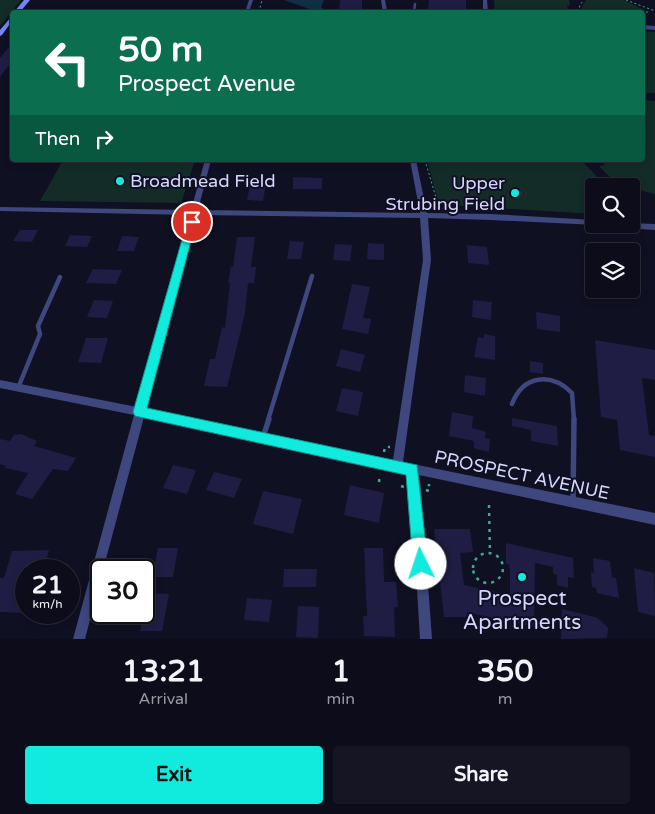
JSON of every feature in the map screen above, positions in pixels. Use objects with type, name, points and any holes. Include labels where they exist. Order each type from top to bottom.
[{"type":"street","points":[[19,10],[27,0]]},
{"type":"street","points":[[0,34],[10,21]]},
{"type":"street","points":[[79,639],[207,162]]},
{"type":"street","points":[[398,466],[426,270],[424,217],[413,162]]},
{"type":"street","points":[[0,209],[491,217],[585,222]]},
{"type":"street","points":[[640,226],[655,227]]},
{"type":"street","name":"PROSPECT AVENUE","points":[[0,384],[655,519]]},
{"type":"street","points":[[412,470],[416,489],[426,639]]},
{"type":"lane","points":[[414,10],[415,4]]},
{"type":"lane","points":[[263,437],[312,276]]},
{"type":"lane","points":[[18,388],[40,334],[38,326],[60,277]]},
{"type":"lane","points":[[512,404],[514,394],[518,389],[534,379],[554,379],[572,393],[575,431],[573,502]]},
{"type":"path","points":[[626,0],[650,11]]},
{"type":"path","points":[[632,0],[633,4]]},
{"type":"path","points":[[645,13],[655,11]]},
{"type":"path","points":[[426,162],[439,208]]},
{"type":"path","points":[[384,455],[385,448],[390,447]]},
{"type":"path","points":[[379,482],[380,474]]},
{"type":"path","points":[[429,484],[429,491]]},
{"type":"path","points":[[489,505],[490,554]]},
{"type":"path","points":[[485,553],[490,554],[500,562],[502,572],[499,579],[491,584],[480,580],[473,567],[476,557],[485,553]]},
{"type":"green space","points":[[0,0],[21,0],[13,10],[10,10],[10,14],[0,26]]},
{"type":"green space","points":[[494,0],[569,0],[570,5],[567,6],[568,10],[495,10]]},
{"type":"green space","points":[[586,0],[624,0],[644,10],[581,10]]},
{"type":"green space","points":[[645,31],[655,32],[655,93],[645,93]]},
{"type":"green space","points":[[645,100],[655,101],[655,194],[640,190],[640,178],[611,178],[599,166],[605,165],[603,162],[645,162]]},
{"type":"green space","name":"Broadmead Field","points":[[62,162],[194,162],[181,203],[40,201]]},
{"type":"green space","name":"Upper Strubing Field","points":[[428,162],[583,162],[598,178],[585,178],[585,213],[446,205],[438,201]]},
{"type":"water","points":[[284,0],[324,0],[321,7],[325,10],[312,10]]},
{"type":"building","points":[[340,0],[362,0],[362,10],[339,10]]},
{"type":"building","points":[[429,0],[466,0],[466,10],[428,9]]},
{"type":"building","points":[[10,46],[10,64],[0,77],[0,58]]},
{"type":"building","points":[[293,177],[322,178],[322,189],[293,189]]},
{"type":"building","points":[[250,185],[266,185],[263,201],[247,200]]},
{"type":"building","points":[[20,230],[38,230],[32,242],[13,241]]},
{"type":"building","points":[[70,235],[92,236],[87,247],[65,246]]},
{"type":"building","points":[[122,236],[139,237],[134,251],[117,251]]},
{"type":"building","points":[[237,237],[255,237],[251,267],[256,267],[254,283],[248,283],[245,313],[227,387],[204,386],[210,359],[215,359],[222,327],[225,328],[230,283],[228,283],[231,266],[233,267]]},
{"type":"building","points":[[290,241],[304,242],[301,259],[287,259]]},
{"type":"building","points":[[368,243],[384,244],[384,260],[367,259]]},
{"type":"building","points":[[335,244],[352,245],[350,261],[333,260]]},
{"type":"building","points":[[467,245],[487,247],[489,265],[468,263]]},
{"type":"building","points":[[93,269],[122,270],[116,284],[86,283]]},
{"type":"building","points":[[352,284],[370,287],[363,318],[371,319],[368,334],[342,329]]},
{"type":"building","points":[[94,300],[113,301],[107,318],[87,317]]},
{"type":"building","points":[[473,300],[492,302],[491,320],[472,317]]},
{"type":"building","points":[[536,312],[560,316],[560,332],[537,329]]},
{"type":"building","points":[[484,334],[495,336],[495,360],[474,357],[478,337],[484,338]]},
{"type":"building","points":[[86,338],[108,338],[101,363],[78,362]]},
{"type":"building","points":[[595,340],[655,350],[655,380],[642,378],[649,435],[655,436],[655,457],[620,450],[617,420],[601,417]]},
{"type":"building","points":[[341,349],[365,355],[360,372],[336,366]]},
{"type":"building","points":[[530,361],[543,363],[543,374],[530,372]]},
{"type":"building","points":[[465,375],[486,378],[485,396],[464,392]]},
{"type":"building","points":[[342,388],[363,392],[358,416],[336,411]]},
{"type":"building","points":[[452,412],[473,416],[472,428],[486,432],[485,438],[490,439],[489,452],[474,448],[474,441],[449,436]]},
{"type":"building","points":[[512,418],[557,426],[558,446],[531,441],[531,430],[512,426]]},
{"type":"building","points":[[21,434],[37,441],[34,446],[76,458],[68,471],[53,469],[32,499],[15,494],[28,473],[5,468],[6,466],[0,464],[0,439],[10,441],[14,435]]},
{"type":"building","points":[[173,465],[196,470],[187,494],[163,488]]},
{"type":"building","points":[[214,472],[242,479],[234,498],[206,490]]},
{"type":"building","points":[[350,485],[384,493],[379,523],[344,515]]},
{"type":"building","points":[[263,491],[302,499],[293,534],[253,524]]},
{"type":"building","name":"Prospect Apartments","points":[[434,529],[470,529],[473,552],[460,553],[464,585],[510,595],[510,570],[509,564],[506,564],[506,543],[573,558],[574,578],[568,577],[568,588],[557,585],[557,575],[553,574],[553,567],[535,563],[534,627],[467,612],[468,617],[444,617]]},
{"type":"building","points":[[158,548],[178,548],[173,577],[155,577]]},
{"type":"building","points":[[364,548],[383,548],[384,582],[396,582],[398,607],[394,607],[395,637],[364,636],[363,616],[367,616]]},
{"type":"building","points":[[49,550],[47,559],[15,559],[15,613],[0,612],[0,578],[4,578],[12,551]]},
{"type":"building","points":[[593,558],[610,561],[612,577],[616,578],[619,598],[597,593],[596,588],[592,587],[591,572],[594,573]]},
{"type":"building","points":[[634,568],[654,573],[655,616],[638,612]]},
{"type":"building","points":[[284,569],[317,569],[316,587],[283,587]]},
{"type":"building","points":[[155,593],[169,594],[162,631],[140,631],[141,624],[155,624]]},
{"type":"building","points":[[247,598],[272,600],[269,622],[244,620]]},
{"type":"building","points":[[298,606],[319,607],[318,638],[296,637]]},
{"type":"building","points":[[562,609],[598,618],[608,628],[607,638],[561,639]]},
{"type":"place","name":"Broadmead Field","points":[[120,181]]},
{"type":"place","name":"Upper Strubing Field","points":[[515,193]]},
{"type":"place","name":"Prospect Apartments","points":[[522,577]]},
{"type":"route","points":[[192,222],[140,412],[412,470],[416,489],[421,564]]}]
